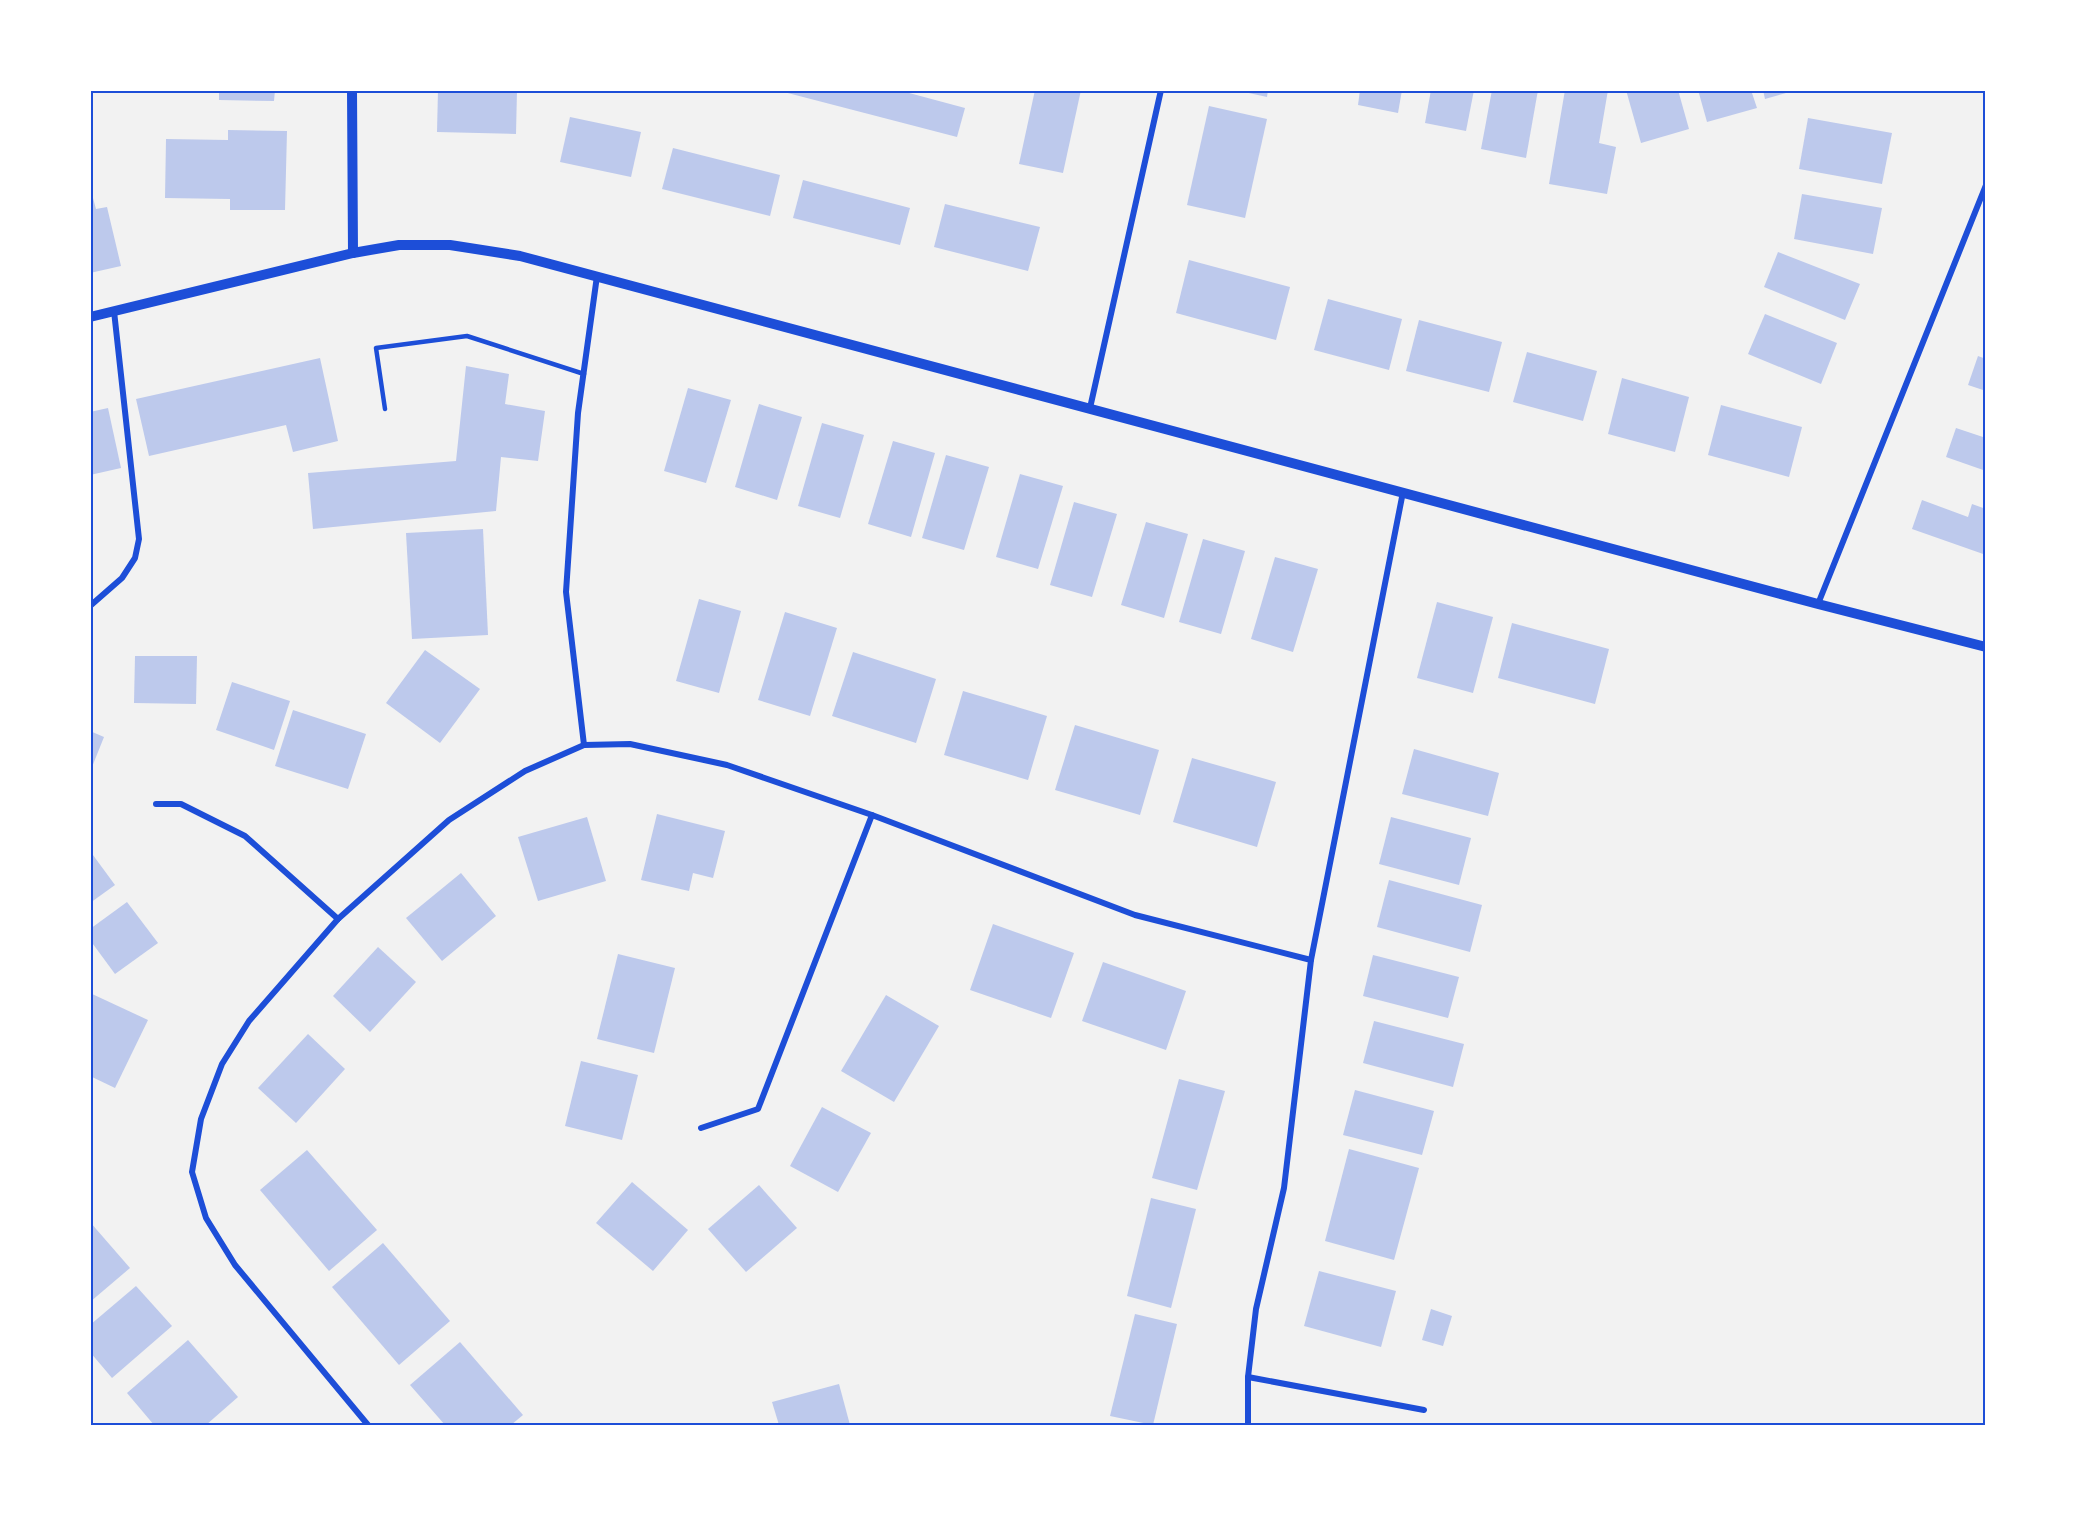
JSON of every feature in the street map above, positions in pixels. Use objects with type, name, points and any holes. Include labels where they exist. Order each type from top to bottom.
[{"type":"street","points":[[352,90],[353,253]]},
{"type":"street","points":[[1090,408],[1161,90]]},
{"type":"street","points":[[1818,604],[1986,185]]},
{"type":"street","points":[[90,317],[353,253],[399,245],[450,245],[520,255],[1818,604],[1986,646]]},
{"type":"street","points":[[584,745],[566,592],[578,413],[597,276]]},
{"type":"street","points":[[90,606],[122,578],[135,558],[140,538],[114,311]]},
{"type":"street","points":[[1248,1425],[1248,1377],[1256,1309],[1284,1188],[1311,960],[1403,492]]},
{"type":"street","points":[[368,1425],[235,1265],[206,1218],[192,1172],[201,1119],[222,1064],[249,1021],[338,919],[449,820],[525,771],[584,745],[630,744],[727,765],[872,815],[1135,915],[1311,960]]},
{"type":"street","points":[[156,804],[181,804],[245,836],[338,919]]},
{"type":"street","points":[[701,1128],[758,1109],[872,815]]},
{"type":"street","points":[[1248,1377],[1424,1410]]},
{"type":"lane","points":[[385,409],[376,348],[467,336],[584,374]]},
{"type":"building","points":[[219,90],[275,90],[274,101],[219,100]]},
{"type":"building","points":[[438,90],[517,90],[516,134],[437,132]]},
{"type":"building","points":[[898,90],[965,108],[957,137],[780,91]]},
{"type":"building","points":[[1035,90],[1081,90],[1063,173],[1019,164]]},
{"type":"building","points":[[1235,90],[1268,90],[1267,97]]},
{"type":"building","points":[[1360,90],[1402,90],[1398,113],[1358,105]]},
{"type":"building","points":[[1431,90],[1474,90],[1466,131],[1425,123]]},
{"type":"building","points":[[1492,90],[1538,90],[1526,158],[1481,149]]},
{"type":"building","points":[[1565,90],[1608,90],[1599,143],[1616,147],[1607,194],[1549,184]]},
{"type":"building","points":[[1626,90],[1678,90],[1689,129],[1641,143]]},
{"type":"building","points":[[1698,90],[1751,90],[1757,108],[1707,122]]},
{"type":"building","points":[[1763,90],[1792,90],[1793,91],[1765,99]]},
{"type":"building","points":[[1209,106],[1267,119],[1245,218],[1187,205]]},
{"type":"building","points":[[570,117],[641,132],[631,177],[560,162]]},
{"type":"building","points":[[1808,118],[1892,133],[1882,184],[1799,169]]},
{"type":"building","points":[[228,130],[287,131],[285,210],[230,210],[230,199],[165,198],[166,139],[228,140]]},
{"type":"building","points":[[673,148],[780,175],[770,216],[662,189]]},
{"type":"building","points":[[803,180],[910,208],[900,245],[793,218]]},
{"type":"building","points":[[90,187],[96,209],[107,207],[121,266],[90,273]]},
{"type":"building","points":[[1802,194],[1882,208],[1873,254],[1794,239]]},
{"type":"building","points":[[945,204],[1040,227],[1028,271],[934,247]]},
{"type":"building","points":[[1778,252],[1860,284],[1845,320],[1764,287]]},
{"type":"building","points":[[1189,260],[1290,287],[1276,340],[1176,313]]},
{"type":"building","points":[[1328,299],[1402,319],[1389,370],[1314,350]]},
{"type":"building","points":[[1765,314],[1837,343],[1821,384],[1748,354]]},
{"type":"building","points":[[1419,320],[1502,342],[1489,392],[1406,371]]},
{"type":"building","points":[[1527,352],[1597,371],[1583,421],[1513,402]]},
{"type":"building","points":[[1978,356],[1986,359],[1986,391],[1968,385]]},
{"type":"building","points":[[320,358],[338,441],[293,452],[286,425],[149,456],[136,399]]},
{"type":"building","points":[[466,366],[509,374],[505,404],[545,411],[538,461],[501,457],[496,511],[313,529],[308,473],[456,461]]},
{"type":"building","points":[[1622,378],[1689,397],[1675,452],[1608,434]]},
{"type":"building","points":[[688,388],[731,400],[706,483],[664,471]]},
{"type":"building","points":[[759,404],[802,417],[777,500],[735,487]]},
{"type":"building","points":[[1721,405],[1802,427],[1789,477],[1708,455]]},
{"type":"building","points":[[108,408],[121,468],[90,475],[90,412]]},
{"type":"building","points":[[822,423],[864,435],[840,518],[798,506]]},
{"type":"building","points":[[1956,428],[1986,438],[1986,471],[1946,457]]},
{"type":"building","points":[[893,441],[935,453],[911,537],[868,524]]},
{"type":"building","points":[[946,455],[989,467],[964,550],[922,538]]},
{"type":"building","points":[[1020,474],[1063,486],[1038,569],[996,557]]},
{"type":"building","points":[[1922,500],[1968,517],[1972,504],[1986,509],[1986,555],[1912,529]]},
{"type":"building","points":[[1074,502],[1117,514],[1092,597],[1050,585]]},
{"type":"building","points":[[1146,522],[1188,534],[1164,618],[1121,605]]},
{"type":"building","points":[[483,529],[488,635],[412,639],[406,533]]},
{"type":"building","points":[[1203,539],[1245,551],[1221,634],[1179,622]]},
{"type":"building","points":[[1275,557],[1318,569],[1293,652],[1251,639]]},
{"type":"building","points":[[699,599],[741,611],[719,693],[676,681]]},
{"type":"building","points":[[1437,602],[1493,617],[1473,693],[1417,678]]},
{"type":"building","points":[[785,612],[837,628],[810,716],[758,700]]},
{"type":"building","points":[[1512,623],[1609,649],[1595,704],[1498,678]]},
{"type":"building","points":[[425,650],[480,689],[440,743],[386,703]]},
{"type":"building","points":[[853,652],[936,679],[916,743],[832,716]]},
{"type":"building","points":[[135,656],[197,656],[196,704],[134,703]]},
{"type":"building","points":[[232,682],[290,701],[274,750],[216,730]]},
{"type":"building","points":[[963,691],[1047,716],[1028,780],[944,755]]},
{"type":"building","points":[[293,710],[366,734],[348,789],[275,766]]},
{"type":"building","points":[[1075,725],[1159,750],[1140,815],[1055,790]]},
{"type":"building","points":[[90,731],[104,737],[90,772]]},
{"type":"building","points":[[1414,749],[1499,773],[1488,816],[1402,794]]},
{"type":"building","points":[[1192,758],[1276,782],[1257,847],[1173,822]]},
{"type":"building","points":[[657,814],[725,831],[713,878],[693,873],[689,891],[641,880]]},
{"type":"building","points":[[587,817],[606,881],[538,901],[518,837]]},
{"type":"building","points":[[1391,817],[1471,838],[1459,885],[1379,864]]},
{"type":"building","points":[[90,851],[115,885],[90,903]]},
{"type":"building","points":[[461,873],[496,916],[442,961],[406,918]]},
{"type":"building","points":[[1389,880],[1482,905],[1470,952],[1377,927]]},
{"type":"building","points":[[127,902],[158,943],[115,974],[90,940],[90,929]]},
{"type":"building","points":[[993,924],[1074,953],[1051,1018],[970,990]]},
{"type":"building","points":[[378,947],[416,982],[370,1032],[333,996]]},
{"type":"building","points":[[618,954],[675,968],[654,1053],[597,1039]]},
{"type":"building","points":[[1373,955],[1459,977],[1448,1018],[1363,996]]},
{"type":"building","points":[[1103,962],[1186,991],[1166,1050],[1082,1021]]},
{"type":"building","points":[[90,993],[148,1020],[115,1088],[90,1076]]},
{"type":"building","points":[[886,995],[939,1026],[894,1102],[841,1071]]},
{"type":"building","points":[[1374,1021],[1464,1044],[1453,1087],[1363,1063]]},
{"type":"building","points":[[308,1034],[345,1069],[296,1123],[258,1088]]},
{"type":"building","points":[[581,1061],[638,1075],[622,1140],[565,1126]]},
{"type":"building","points":[[1179,1079],[1225,1091],[1197,1190],[1152,1178]]},
{"type":"building","points":[[1355,1090],[1434,1111],[1422,1155],[1343,1135]]},
{"type":"building","points":[[822,1107],[871,1133],[838,1192],[790,1166]]},
{"type":"building","points":[[1349,1149],[1419,1168],[1394,1260],[1325,1241]]},
{"type":"building","points":[[307,1150],[377,1230],[329,1271],[260,1190]]},
{"type":"building","points":[[632,1182],[688,1230],[653,1271],[596,1223]]},
{"type":"building","points":[[759,1185],[797,1228],[746,1272],[708,1229]]},
{"type":"building","points":[[1151,1198],[1196,1209],[1171,1308],[1127,1296]]},
{"type":"building","points":[[90,1222],[130,1268],[90,1302]]},
{"type":"building","points":[[383,1243],[450,1321],[399,1365],[332,1287]]},
{"type":"building","points":[[1319,1271],[1396,1291],[1381,1347],[1304,1326]]},
{"type":"building","points":[[136,1286],[172,1326],[112,1378],[90,1352],[90,1325]]},
{"type":"building","points":[[1431,1309],[1452,1316],[1443,1346],[1422,1340]]},
{"type":"building","points":[[1135,1314],[1177,1324],[1153,1425],[1110,1416]]},
{"type":"building","points":[[188,1340],[238,1397],[206,1425],[154,1425],[127,1393]]},
{"type":"building","points":[[460,1342],[523,1415],[511,1425],[445,1425],[410,1385]]},
{"type":"building","points":[[839,1384],[850,1425],[779,1425],[772,1402]]}]
